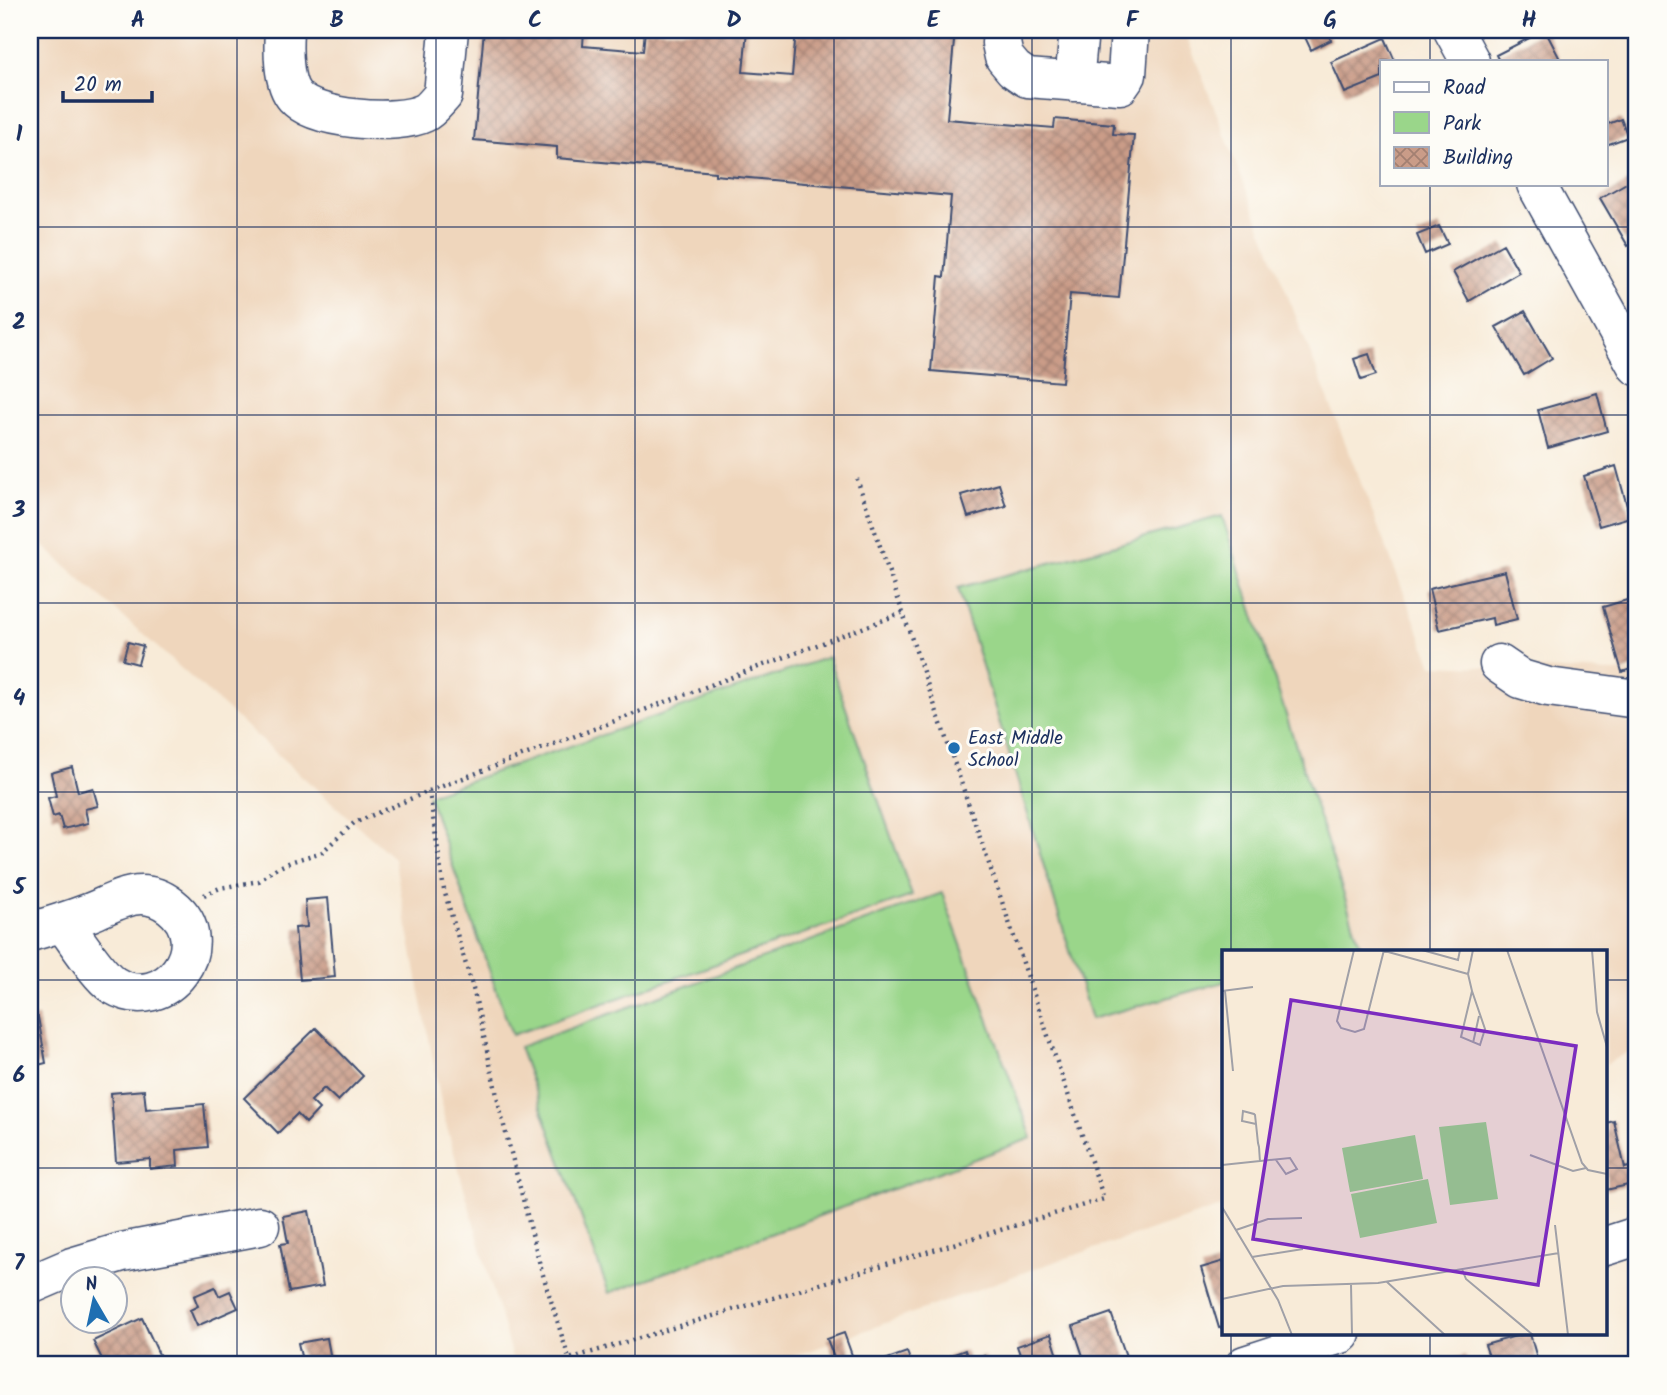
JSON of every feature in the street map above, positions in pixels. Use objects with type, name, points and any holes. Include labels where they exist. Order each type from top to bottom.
[{"type":"street","points":[[284,30],[285,75],[294,97],[314,111],[345,117],[393,120],[424,113],[443,95],[449,30]]},
{"type":"street","points":[[1003,30],[1001,43],[1004,57],[1014,69],[1027,78],[1121,85],[1127,75],[1130,30]]},
{"type":"street","points":[[1074,82],[1079,30]]},
{"type":"street","points":[[1453,30],[1469,60]]},
{"type":"street","points":[[1536,186],[1637,366]]},
{"type":"street","points":[[1499,664],[1521,679],[1548,687],[1637,699]]},
{"type":"street","points":[[138,895],[161,900],[177,911],[190,942],[188,957],[181,971],[162,988],[146,993],[131,992],[108,981],[46,927],[138,895]]},
{"type":"street","points":[[30,1285],[72,1267],[122,1252],[260,1226]]},
{"type":"street","points":[[1608,1245],[1637,1236]]},
{"type":"street","points":[[1245,1365],[1334,1336]]},
{"type":"path","points":[[429,791],[444,890],[474,992],[502,1118],[540,1265],[569,1359],[1104,1199],[857,479]]},
{"type":"path","points":[[177,911],[200,896],[220,888],[259,881],[275,869],[322,852],[354,822],[429,791],[902,614]]},
{"type":"shaded area","name":"East Middle School","points":[[30,30],[1184,30],[1432,665],[1637,673],[1637,1047],[1608,1063],[1608,950],[1222,950],[1222,1207],[1033,1269],[764,1365],[514,1365],[444,1117],[394,858],[30,534]]},
{"type":"green space","points":[[1222,516],[1360,945],[1340,950],[1222,950],[1222,983],[1091,1019],[958,588]]},
{"type":"green space","points":[[828,657],[912,896],[512,1035],[428,795]]},
{"type":"green space","points":[[942,893],[1032,1138],[609,1293],[519,1047]]},
{"type":"building","points":[[484,30],[584,30],[583,46],[643,51],[645,30],[747,30],[743,72],[792,76],[796,30],[955,30],[947,119],[1054,128],[1055,119],[1114,124],[1113,134],[1134,135],[1119,298],[1070,294],[1062,382],[931,371],[939,276],[944,277],[951,196],[557,158],[557,147],[474,140]]},
{"type":"building","points":[[1314,30],[1326,30],[1331,40],[1311,50],[1304,35]]},
{"type":"building","points":[[1545,30],[1560,60],[1498,60],[1496,55]]},
{"type":"building","points":[[1385,38],[1395,60],[1380,60],[1380,79],[1345,93],[1331,62]]},
{"type":"building","points":[[1621,119],[1628,137],[1608,144],[1608,124]]},
{"type":"building","points":[[1630,181],[1637,193],[1637,240],[1628,246],[1600,198]]},
{"type":"building","points":[[1439,226],[1448,244],[1425,254],[1417,235]]},
{"type":"building","points":[[1503,244],[1519,272],[1469,301],[1453,272]]},
{"type":"building","points":[[1525,311],[1552,358],[1524,375],[1496,327]]},
{"type":"building","points":[[1369,354],[1376,375],[1361,380],[1354,359]]},
{"type":"building","points":[[1597,393],[1607,431],[1548,448],[1538,410]]},
{"type":"building","points":[[1616,466],[1630,517],[1599,526],[1584,476]]},
{"type":"building","points":[[999,484],[1006,506],[968,517],[961,495]]},
{"type":"building","points":[[1505,571],[1517,619],[1493,625],[1492,618],[1439,630],[1429,589]]},
{"type":"building","points":[[1637,597],[1637,667],[1622,672],[1603,607]]},
{"type":"building","points":[[128,642],[143,646],[138,664],[123,660]]},
{"type":"building","points":[[72,767],[78,792],[93,788],[98,806],[85,809],[88,823],[63,829],[59,815],[53,817],[48,798],[56,796],[51,773]]},
{"type":"building","points":[[328,898],[335,977],[300,980],[295,928],[307,927],[305,900]]},
{"type":"building","points":[[38,1017],[46,1063],[30,1067],[30,1018]]},
{"type":"building","points":[[316,1028],[363,1076],[338,1101],[324,1088],[311,1101],[319,1109],[306,1123],[297,1114],[278,1133],[244,1098]]},
{"type":"building","points":[[144,1090],[146,1109],[204,1104],[208,1147],[177,1150],[178,1166],[150,1169],[150,1159],[116,1162],[111,1093]]},
{"type":"building","points":[[1614,1121],[1625,1168],[1637,1165],[1637,1183],[1608,1190],[1608,1122]]},
{"type":"building","points":[[309,1211],[323,1286],[289,1292],[280,1244],[288,1243],[283,1216]]},
{"type":"building","points":[[1222,1262],[1222,1327],[1219,1328],[1201,1268]]},
{"type":"building","points":[[215,1287],[219,1296],[230,1291],[238,1308],[197,1326],[190,1310],[198,1306],[194,1296]]},
{"type":"building","points":[[1111,1313],[1128,1362],[1116,1365],[1086,1365],[1073,1326]]},
{"type":"building","points":[[142,1318],[164,1365],[105,1365],[93,1341],[104,1336],[130,1336],[130,1324]]},
{"type":"building","points":[[844,1333],[853,1358],[836,1363],[827,1339]]},
{"type":"building","points":[[1051,1334],[1061,1365],[1024,1365],[1017,1346]]},
{"type":"building","points":[[1516,1336],[1531,1336],[1539,1365],[1492,1365],[1485,1345]]},
{"type":"building","points":[[327,1338],[332,1365],[303,1365],[298,1343]]},
{"type":"building","points":[[965,1350],[969,1361],[984,1356],[987,1365],[949,1365],[946,1357]]},
{"type":"building","points":[[907,1352],[912,1365],[876,1363]]},
{"type":"building","points":[[1465,1355],[1468,1365],[1434,1365]]},
{"type":"place","name":"East Middle School","points":[[954,748]]}]
